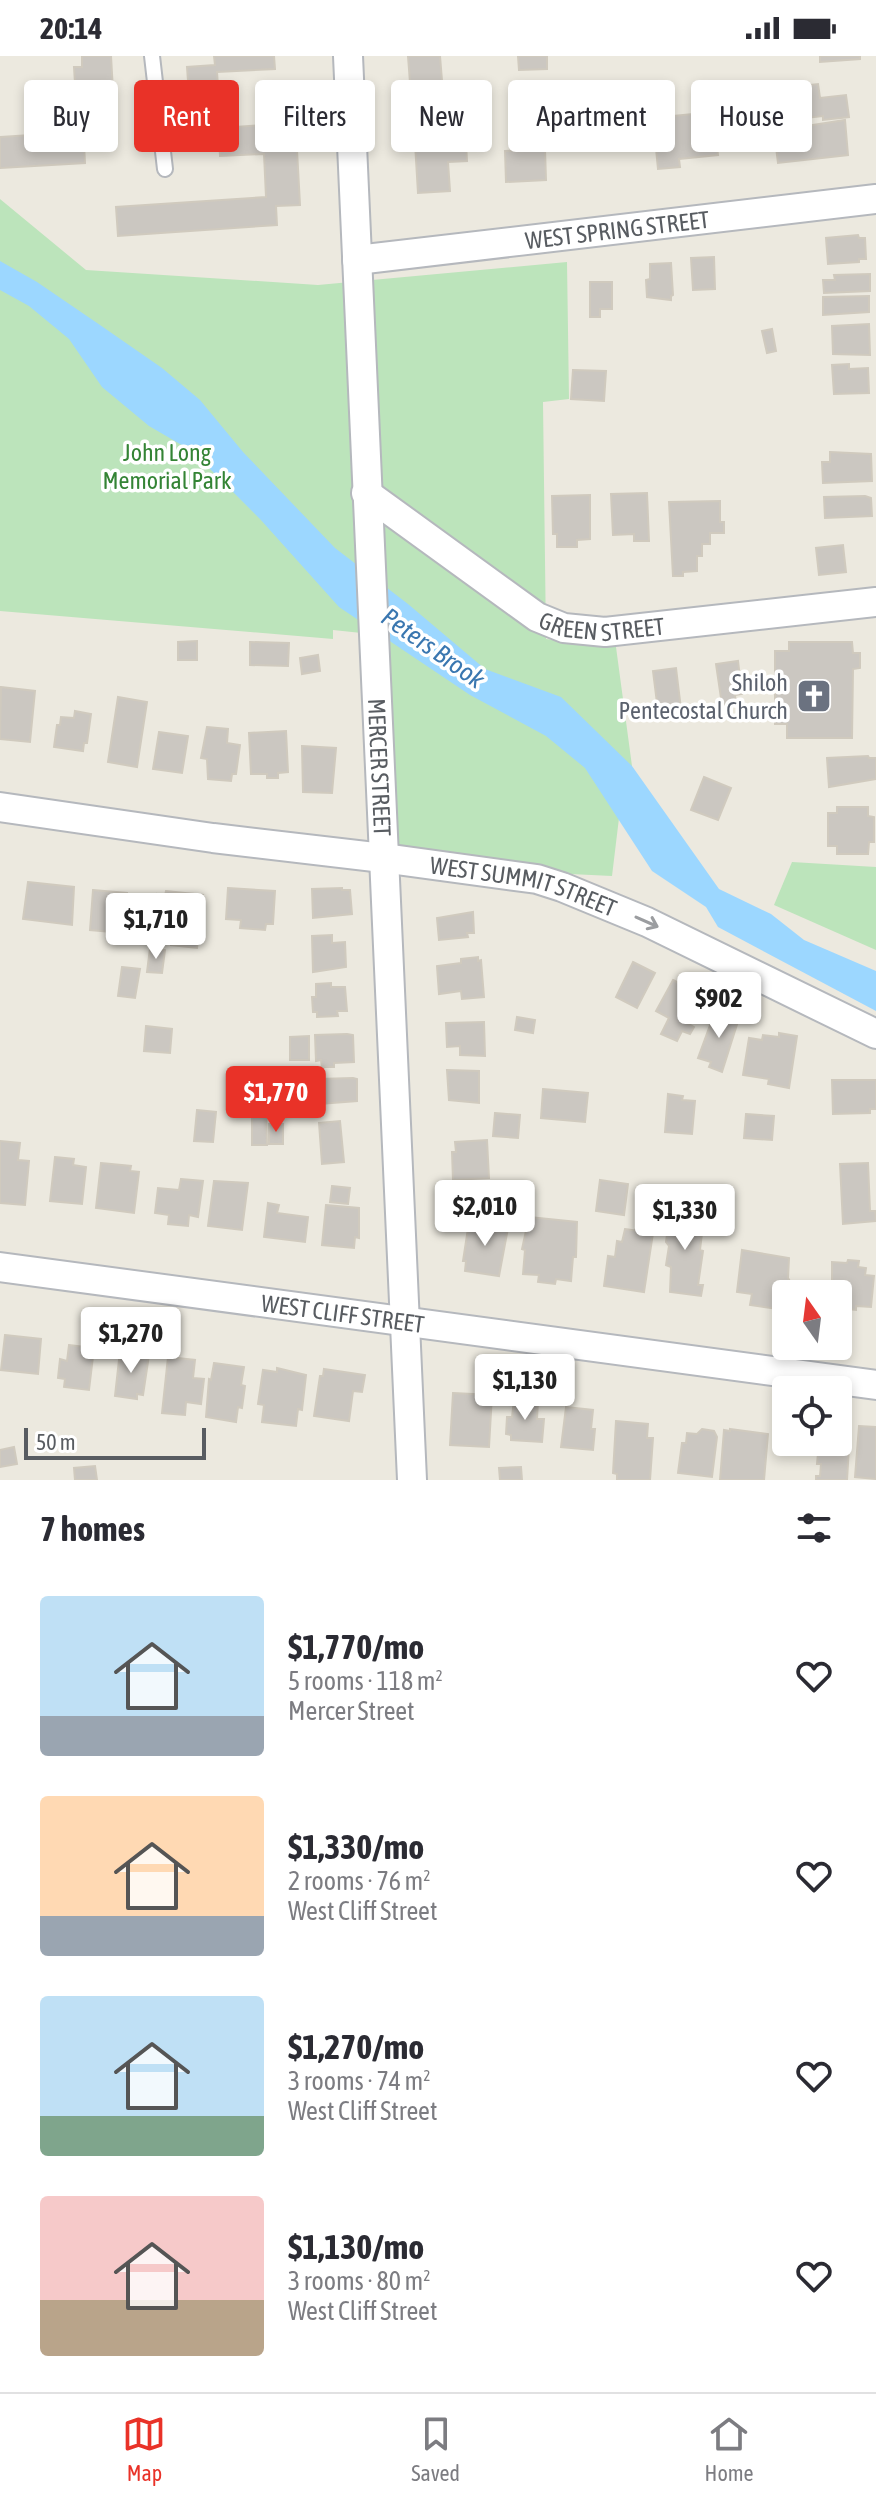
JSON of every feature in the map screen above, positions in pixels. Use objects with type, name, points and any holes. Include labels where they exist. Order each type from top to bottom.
[{"type":"street","name":"MERCER STREET","points":[[348,56],[412,1480]]},
{"type":"street","name":"WEST SPRING STREET","points":[[357,260],[876,199]]},
{"type":"street","name":"GREEN STREET","points":[[366,493],[537,617],[564,628],[605,632],[876,602]]},
{"type":"street","name":"WEST SUMMIT STREET","points":[[0,807],[213,838],[537,879],[647,922],[876,1034]]},
{"type":"street","name":"WEST CLIFF STREET","points":[[0,1267],[876,1385]]},
{"type":"lane","points":[[152,56],[165,169]]},
{"type":"green space","name":"John Long Memorial Park","points":[[0,199],[86,270],[318,285],[567,262],[569,399],[543,402],[546,639],[616,647],[632,766],[619,818],[612,876],[385,865],[371,634],[333,630],[333,639],[0,611]]},
{"type":"green space","points":[[792,862],[876,867],[876,950],[774,905]]},
{"type":"water","name":"Peters Brook","points":[[0,261],[37,282],[162,368],[200,400],[243,452],[335,548],[485,669],[561,697],[632,766],[719,889],[771,914],[804,940],[876,971],[876,1011],[718,927],[706,907],[652,871],[585,768],[546,736],[470,695],[339,607],[260,519],[192,451],[149,426],[102,387],[69,339],[29,306],[0,290]]},
{"type":"building","points":[[82,56],[111,56],[112,80],[75,80],[74,67],[82,67]]},
{"type":"building","points":[[214,56],[274,56],[275,69],[217,72],[218,80],[188,80],[187,67],[215,65]]},
{"type":"building","points":[[408,56],[440,56],[442,80],[410,80]]},
{"type":"building","points":[[518,56],[547,56],[547,69],[519,70]]},
{"type":"building","points":[[820,56],[860,56],[860,59],[820,62]]},
{"type":"building","points":[[818,84],[820,98],[846,95],[849,117],[823,120],[823,116],[812,117],[812,85]]},
{"type":"building","points":[[691,114],[691,152],[718,152],[718,155],[679,159],[680,167],[658,169],[656,152],[675,152],[675,116]]},
{"type":"building","points":[[845,120],[848,155],[778,163],[777,152],[812,152],[812,125]]},
{"type":"building","points":[[255,125],[255,152],[297,152],[300,205],[276,206],[277,225],[118,236],[116,207],[266,197],[264,154],[220,156],[220,152],[239,152],[239,127]]},
{"type":"building","points":[[24,135],[24,152],[84,152],[85,163],[0,168],[0,137]]},
{"type":"building","points":[[505,151],[545,152],[546,180],[506,182]]},
{"type":"building","points":[[416,152],[466,152],[467,161],[448,162],[450,191],[418,193]]},
{"type":"building","points":[[858,235],[865,238],[866,259],[828,264],[826,238]]},
{"type":"building","points":[[714,257],[715,289],[693,290],[691,258]]},
{"type":"building","points":[[671,263],[671,300],[647,297],[646,280],[650,279],[650,264]]},
{"type":"building","points":[[870,274],[870,291],[824,293],[823,280],[835,280],[834,275]]},
{"type":"building","points":[[590,282],[612,282],[612,309],[600,309],[600,317],[590,317]]},
{"type":"building","points":[[869,296],[869,312],[823,315],[823,297]]},
{"type":"building","points":[[869,324],[870,355],[833,354],[832,326]]},
{"type":"building","points":[[772,329],[776,351],[767,353],[762,331]]},
{"type":"building","points":[[849,364],[849,369],[868,368],[869,393],[834,394],[832,365]]},
{"type":"building","points":[[573,370],[606,371],[604,401],[571,399]]},
{"type":"building","points":[[830,452],[871,454],[872,481],[823,483],[822,462],[830,462]]},
{"type":"building","points":[[647,493],[649,541],[634,541],[634,534],[613,535],[611,494]]},
{"type":"building","points":[[590,495],[590,539],[577,540],[577,547],[557,547],[557,534],[553,534],[552,496]]},
{"type":"building","points":[[824,497],[871,498],[872,516],[825,518]]},
{"type":"building","points":[[720,501],[720,522],[724,522],[724,533],[710,533],[710,544],[702,544],[702,556],[697,556],[697,571],[673,576],[669,502]]},
{"type":"building","points":[[843,545],[846,572],[819,575],[816,548]]},
{"type":"building","points":[[197,641],[197,660],[178,660],[178,642]]},
{"type":"building","points":[[250,642],[289,643],[288,666],[250,665]]},
{"type":"building","name":"Shiloh Pentecostal Church","points":[[789,642],[852,642],[853,653],[860,653],[860,668],[853,669],[852,738],[787,738],[787,724],[775,724],[775,651],[789,651]]},
{"type":"building","points":[[318,655],[320,671],[302,674],[300,658]]},
{"type":"building","points":[[738,661],[742,694],[735,695],[736,704],[722,705],[716,664]]},
{"type":"building","points":[[676,668],[681,709],[658,711],[653,671]]},
{"type":"building","points":[[1,687],[35,691],[30,742],[0,739]]},
{"type":"building","points":[[118,697],[147,702],[137,767],[108,762]]},
{"type":"building","points":[[75,711],[91,714],[83,751],[54,747],[61,717],[74,718]]},
{"type":"building","points":[[207,727],[228,729],[227,743],[240,745],[236,774],[232,774],[231,781],[208,779],[207,759],[201,758]]},
{"type":"building","points":[[286,731],[288,772],[278,773],[278,778],[251,774],[249,733]]},
{"type":"building","points":[[159,732],[188,736],[182,773],[153,769]]},
{"type":"building","points":[[302,746],[336,748],[332,793],[303,792]]},
{"type":"building","points":[[827,758],[876,758],[876,779],[829,787]]},
{"type":"building","points":[[704,777],[731,788],[718,820],[691,810]]},
{"type":"building","points":[[837,807],[868,807],[868,816],[874,817],[874,842],[869,842],[868,854],[837,854],[837,846],[828,846],[828,813],[837,813]]},
{"type":"building","points":[[28,882],[74,887],[72,925],[23,919]]},
{"type":"building","points":[[228,888],[275,891],[273,924],[266,924],[265,930],[240,928],[241,920],[226,919]]},
{"type":"building","points":[[312,889],[350,890],[352,914],[313,918]]},
{"type":"building","points":[[93,890],[127,893],[127,898],[139,899],[135,934],[90,930]]},
{"type":"building","points":[[166,891],[203,895],[197,948],[171,945],[173,923],[170,923],[169,933],[163,932],[163,916],[154,915],[157,894],[165,896]]},
{"type":"building","points":[[473,912],[474,933],[467,933],[468,937],[439,940],[437,918]]},
{"type":"building","points":[[332,935],[332,943],[345,942],[346,967],[313,972],[312,936]]},
{"type":"building","points":[[150,948],[165,950],[162,973],[147,972]]},
{"type":"building","points":[[478,957],[478,961],[481,960],[484,997],[462,999],[461,991],[439,994],[437,966]]},
{"type":"building","points":[[633,962],[655,973],[637,1008],[616,997]]},
{"type":"building","points":[[122,967],[140,969],[135,998],[118,996]]},
{"type":"building","points":[[673,980],[693,990],[689,998],[697,1002],[689,1024],[694,1027],[690,1034],[682,1031],[677,1041],[661,1034],[669,1018],[656,1011]]},
{"type":"building","points":[[331,983],[331,987],[345,987],[347,1011],[337,1011],[338,1016],[317,1017],[317,1012],[313,1012],[312,997],[316,997],[316,984]]},
{"type":"building","points":[[716,1009],[739,1018],[722,1072],[709,1067],[711,1062],[698,1058]]},
{"type":"building","points":[[517,1017],[535,1020],[533,1033],[515,1030]]},
{"type":"building","points":[[484,1022],[485,1056],[460,1055],[460,1046],[447,1047],[446,1023]]},
{"type":"building","points":[[146,1026],[172,1029],[170,1053],[144,1051]]},
{"type":"building","points":[[779,1033],[797,1036],[789,1088],[768,1084],[769,1079],[743,1075],[749,1038],[762,1040],[763,1035],[779,1037]]},
{"type":"building","points":[[315,1035],[353,1035],[354,1062],[322,1067],[321,1060],[316,1061]]},
{"type":"building","points":[[309,1036],[309,1060],[290,1060],[290,1037]]},
{"type":"building","points":[[447,1070],[479,1071],[479,1103],[449,1100]]},
{"type":"building","points":[[319,1079],[357,1079],[357,1101],[320,1104]]},
{"type":"building","points":[[832,1080],[876,1080],[876,1109],[870,1109],[870,1113],[833,1114]]},
{"type":"building","points":[[543,1089],[588,1093],[585,1122],[541,1118]]},
{"type":"building","points":[[668,1094],[695,1101],[692,1134],[665,1132]]},
{"type":"building","points":[[252,1106],[266,1106],[267,1145],[252,1145]]},
{"type":"building","points":[[197,1110],[216,1112],[213,1142],[194,1141]]},
{"type":"building","points":[[495,1113],[520,1115],[518,1138],[493,1136]]},
{"type":"building","points":[[746,1114],[774,1116],[772,1140],[744,1138]]},
{"type":"building","points":[[340,1121],[344,1162],[322,1164],[319,1123]]},
{"type":"building","points":[[269,1124],[283,1124],[283,1144],[269,1144]]},
{"type":"building","points":[[487,1140],[489,1178],[453,1180],[452,1152],[456,1152],[455,1142]]},
{"type":"building","points":[[0,1141],[20,1143],[18,1160],[29,1161],[25,1205],[0,1203]]},
{"type":"building","points":[[55,1157],[74,1159],[73,1165],[86,1167],[82,1204],[50,1201]]},
{"type":"building","points":[[101,1163],[131,1166],[130,1171],[139,1172],[134,1213],[96,1208]]},
{"type":"building","points":[[868,1163],[870,1211],[875,1211],[876,1221],[843,1224],[840,1164]]},
{"type":"building","points":[[181,1179],[203,1181],[198,1217],[189,1215],[188,1226],[168,1224],[169,1215],[155,1213],[158,1188],[179,1190]]},
{"type":"building","points":[[600,1180],[628,1184],[624,1215],[596,1211]]},
{"type":"building","points":[[214,1181],[248,1183],[242,1230],[208,1226]]},
{"type":"building","points":[[332,1186],[350,1188],[348,1204],[330,1202]]},
{"type":"building","points":[[268,1203],[279,1205],[277,1213],[308,1217],[305,1242],[264,1237]]},
{"type":"building","points":[[326,1205],[359,1208],[359,1238],[355,1237],[354,1248],[322,1245]]},
{"type":"building","points":[[690,1210],[694,1217],[704,1217],[698,1285],[703,1285],[701,1296],[670,1292],[671,1267],[666,1265],[669,1246],[666,1242],[670,1212]]},
{"type":"building","points":[[529,1217],[577,1222],[576,1257],[573,1257],[571,1281],[556,1279],[555,1284],[538,1282],[539,1275],[523,1274],[525,1250],[522,1249]]},
{"type":"building","points":[[482,1220],[508,1228],[499,1276],[465,1271],[466,1261],[463,1261],[469,1222],[481,1224]]},
{"type":"building","points":[[625,1229],[653,1233],[644,1292],[604,1286],[608,1256],[615,1257],[617,1241],[622,1242]]},
{"type":"building","points":[[742,1250],[789,1258],[789,1280],[772,1280],[772,1308],[750,1305],[752,1294],[737,1292]]},
{"type":"building","points":[[848,1260],[859,1261],[858,1267],[866,1268],[865,1275],[874,1276],[871,1307],[856,1306],[856,1310],[852,1310],[852,1280],[832,1280],[832,1262],[847,1263]]},
{"type":"building","points":[[5,1335],[41,1339],[38,1374],[1,1370]]},
{"type":"building","points":[[69,1345],[94,1348],[89,1390],[64,1387],[65,1379],[58,1378],[60,1359],[67,1361]]},
{"type":"building","points":[[120,1351],[149,1355],[143,1395],[137,1394],[137,1399],[115,1396]]},
{"type":"building","points":[[168,1357],[195,1360],[193,1378],[204,1379],[201,1404],[186,1402],[185,1415],[162,1413]]},
{"type":"building","points":[[214,1363],[244,1367],[242,1408],[238,1407],[236,1422],[206,1417],[209,1379]]},
{"type":"building","points":[[277,1368],[306,1375],[302,1410],[298,1409],[296,1426],[262,1422],[264,1405],[258,1404],[263,1370],[277,1372]]},
{"type":"building","points":[[324,1369],[365,1375],[362,1392],[353,1391],[349,1421],[314,1416],[320,1376],[323,1376]]},
{"type":"building","points":[[453,1393],[492,1395],[489,1447],[450,1445]]},
{"type":"building","points":[[514,1399],[538,1401],[537,1419],[544,1419],[542,1442],[511,1440],[511,1435],[506,1434],[507,1417],[512,1417]]},
{"type":"building","points":[[566,1407],[593,1410],[593,1450],[561,1447]]},
{"type":"building","points":[[616,1421],[648,1424],[647,1438],[653,1438],[650,1480],[617,1480],[617,1474],[613,1473]]},
{"type":"building","points":[[859,1426],[876,1427],[876,1479],[855,1477]]},
{"type":"building","points":[[702,1429],[714,1431],[717,1437],[712,1477],[678,1473],[682,1443],[686,1443],[687,1433],[697,1434]]},
{"type":"building","points":[[724,1430],[768,1434],[764,1480],[720,1480]]},
{"type":"building","points":[[14,1447],[17,1464],[0,1467],[0,1450]]},
{"type":"building","points":[[818,1456],[848,1456],[847,1480],[816,1480],[816,1476],[820,1476],[821,1464],[817,1464]]},
{"type":"building","points":[[95,1466],[97,1480],[75,1480],[74,1468]]},
{"type":"building","points":[[521,1467],[522,1480],[500,1480],[499,1468]]},
{"type":"place","name":"Shiloh Pentecostal Church","points":[[814,696]]}]
